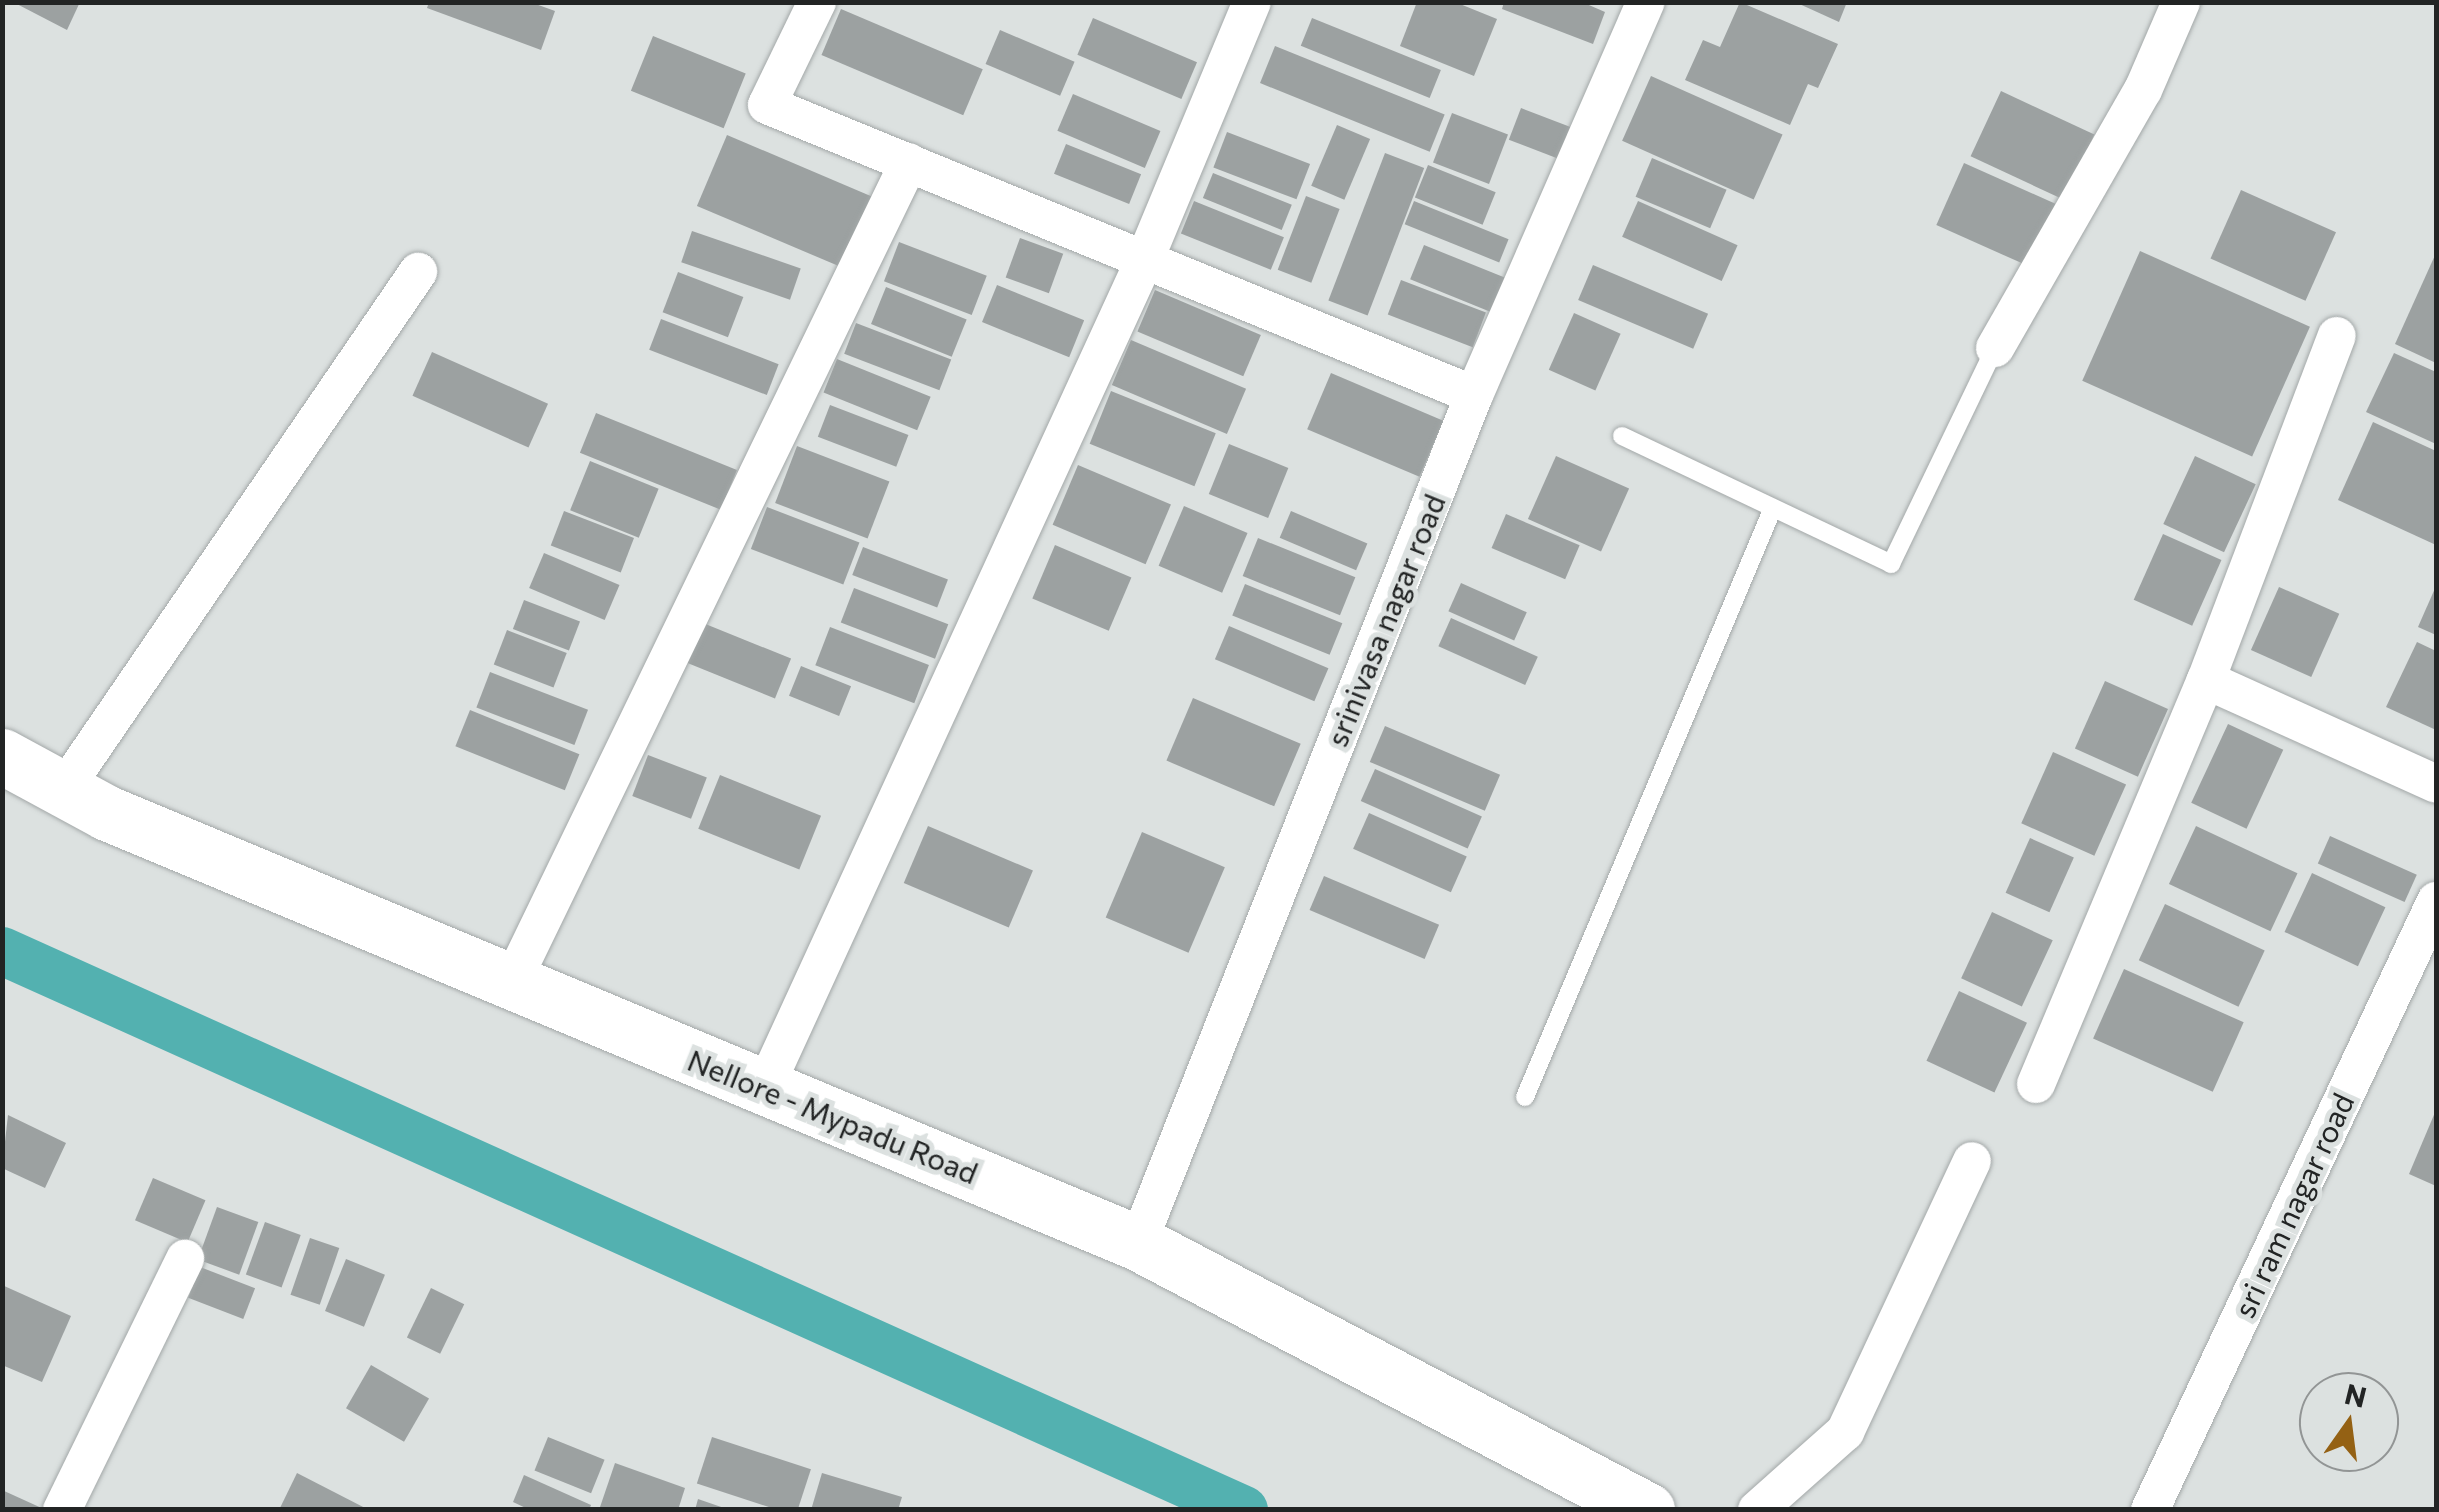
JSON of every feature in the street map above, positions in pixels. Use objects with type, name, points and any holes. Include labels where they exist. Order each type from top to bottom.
[{"type":"main road","name":"Nellore - Mypadu Road","points":[[2,756],[64,789],[511,984],[1138,1243],[1647,1510]]},
{"type":"street","points":[[817,2],[766,105],[1474,395]]},
{"type":"street","points":[[766,1087],[1145,258],[1252,2]]},
{"type":"street","name":"srinivasa nagar road","points":[[1138,1243],[1474,395],[1646,2]]},
{"type":"street","points":[[1995,348],[2142,90],[2181,2]]},
{"type":"street","points":[[511,984],[909,162]]},
{"type":"street","points":[[64,789],[418,272]]},
{"type":"street","points":[[2036,1084],[2206,680],[2337,336]]},
{"type":"street","points":[[2206,680],[2436,784]]},
{"type":"street","name":"sri ram nagar road","points":[[2150,1510],[2436,901]]},
{"type":"street","points":[[1757,1510],[1845,1432],[1972,1161]]},
{"type":"street","points":[[62,1510],[185,1259]]},
{"type":"lane","points":[[1622,436],[1891,564],[1995,348]]},
{"type":"lane","points":[[1524,1097],[1772,508]]},
{"type":"building","points":[[13,2],[80,2],[67,30]]},
{"type":"building","points":[[429,2],[530,2],[555,11],[541,50],[427,8]]},
{"type":"building","points":[[1417,2],[1455,2],[1497,19],[1474,76],[1400,46]]},
{"type":"building","points":[[1504,2],[1582,2],[1605,12],[1593,44],[1502,9]]},
{"type":"building","points":[[1740,2],[1838,44],[1818,88],[1808,84],[1790,125],[1685,80],[1703,40],[1720,47]]},
{"type":"building","points":[[1795,2],[1847,2],[1839,22]]},
{"type":"building","points":[[841,9],[983,69],[963,115],[821,55]]},
{"type":"building","points":[[1093,18],[1197,62],[1181,99],[1077,55]]},
{"type":"building","points":[[1312,18],[1441,70],[1430,98],[1301,46]]},
{"type":"building","points":[[1000,30],[1075,62],[1060,96],[986,64]]},
{"type":"building","points":[[653,36],[746,73],[724,128],[631,91]]},
{"type":"building","points":[[1275,46],[1445,115],[1430,152],[1260,83]]},
{"type":"building","points":[[1651,76],[1783,135],[1754,199],[1622,141]]},
{"type":"building","points":[[2001,91],[2094,135],[2064,200],[1971,156]]},
{"type":"building","points":[[1073,94],[1160,131],[1145,168],[1057,131]]},
{"type":"building","points":[[1521,108],[1577,130],[1565,161],[1509,140]]},
{"type":"building","points":[[1452,113],[1508,135],[1489,184],[1433,162]]},
{"type":"building","points":[[1337,125],[1370,139],[1344,200],[1311,186]]},
{"type":"building","points":[[1227,132],[1310,164],[1296,199],[1213,167]]},
{"type":"building","points":[[727,135],[877,199],[847,270],[697,206]]},
{"type":"building","points":[[1066,144],[1141,174],[1129,204],[1054,174]]},
{"type":"building","points":[[1385,153],[1424,168],[1368,316],[1328,301]]},
{"type":"building","points":[[1652,158],[1727,190],[1710,228],[1636,197]]},
{"type":"building","points":[[1964,163],[2065,208],[2038,270],[1936,225]]},
{"type":"building","points":[[1428,165],[1496,192],[1483,225],[1415,197]]},
{"type":"building","points":[[1213,173],[1292,205],[1282,230],[1203,198]]},
{"type":"building","points":[[2241,190],[2336,232],[2306,301],[2210,259]]},
{"type":"building","points":[[1306,196],[1340,209],[1311,283],[1278,270]]},
{"type":"building","points":[[1194,201],[1284,237],[1271,270],[1181,233]]},
{"type":"building","points":[[1414,201],[1509,239],[1499,262],[1405,224]]},
{"type":"building","points":[[1638,201],[1738,245],[1722,281],[1622,237]]},
{"type":"building","points":[[692,231],[801,268],[790,300],[681,262]]},
{"type":"building","points":[[1020,238],[1063,254],[1049,293],[1006,277]]},
{"type":"building","points":[[899,242],[987,276],[972,315],[884,281]]},
{"type":"building","points":[[1424,245],[1507,278],[1493,313],[1410,279]]},
{"type":"building","points":[[2140,251],[2310,327],[2252,456],[2082,381]]},
{"type":"building","points":[[2436,253],[2436,363],[2395,344]]},
{"type":"building","points":[[1593,265],[1708,314],[1693,349],[1578,300]]},
{"type":"building","points":[[678,272],[743,297],[728,337],[663,312]]},
{"type":"building","points":[[1401,280],[1486,313],[1473,347],[1388,315]]},
{"type":"building","points":[[997,285],[1084,320],[1069,357],[982,322]]},
{"type":"building","points":[[886,287],[967,320],[952,357],[871,324]]},
{"type":"building","points":[[1155,290],[1261,335],[1243,376],[1137,331]]},
{"type":"building","points":[[1574,313],[1621,334],[1595,390],[1549,370]]},
{"type":"building","points":[[661,319],[779,364],[767,395],[649,350]]},
{"type":"building","points":[[856,323],[951,360],[939,390],[844,354]]},
{"type":"building","points":[[1131,340],[1246,389],[1227,434],[1112,385]]},
{"type":"building","points":[[432,352],[548,404],[528,448],[412,396]]},
{"type":"building","points":[[2394,353],[2436,372],[2436,444],[2366,412]]},
{"type":"building","points":[[837,359],[931,397],[917,430],[824,392]]},
{"type":"building","points":[[1331,373],[1443,421],[1419,477],[1307,429]]},
{"type":"building","points":[[1111,391],[1216,433],[1194,486],[1090,444]]},
{"type":"building","points":[[830,405],[908,435],[896,467],[818,437]]},
{"type":"building","points":[[596,413],[737,470],[721,510],[580,453]]},
{"type":"building","points":[[2373,422],[2436,451],[2436,545],[2338,500]]},
{"type":"building","points":[[1229,444],[1288,468],[1268,518],[1209,494]]},
{"type":"building","points":[[797,446],[889,481],[868,538],[775,503]]},
{"type":"building","points":[[1556,456],[1629,489],[1601,552],[1528,519]]},
{"type":"building","points":[[2195,456],[2256,484],[2224,552],[2163,524]]},
{"type":"building","points":[[590,461],[659,489],[639,538],[570,510]]},
{"type":"building","points":[[1078,465],[1171,504],[1146,564],[1053,525]]},
{"type":"building","points":[[1184,506],[1248,533],[1222,593],[1159,566]]},
{"type":"building","points":[[767,507],[859,542],[843,584],[751,549]]},
{"type":"building","points":[[564,511],[634,538],[621,572],[551,546]]},
{"type":"building","points":[[1291,511],[1367,543],[1356,570],[1280,538]]},
{"type":"building","points":[[1506,514],[1580,545],[1565,579],[1492,548]]},
{"type":"building","points":[[2163,534],[2221,560],[2192,626],[2134,600]]},
{"type":"building","points":[[1258,538],[1355,577],[1340,615],[1243,576]]},
{"type":"building","points":[[1055,545],[1131,577],[1109,631],[1032,598]]},
{"type":"building","points":[[863,547],[948,580],[937,608],[852,575]]},
{"type":"building","points":[[544,553],[619,585],[605,620],[529,588]]},
{"type":"building","points":[[1461,583],[1527,612],[1514,641],[1448,611]]},
{"type":"building","points":[[1245,584],[1342,623],[1330,655],[1232,616]]},
{"type":"building","points":[[2436,586],[2436,635],[2418,627]]},
{"type":"building","points":[[2279,587],[2339,614],[2311,677],[2251,650]]},
{"type":"building","points":[[854,588],[948,624],[935,659],[841,623]]},
{"type":"building","points":[[524,600],[580,622],[569,650],[513,629]]},
{"type":"building","points":[[1451,618],[1538,657],[1525,685],[1438,646]]},
{"type":"building","points":[[703,623],[791,659],[775,698],[687,663]]},
{"type":"building","points":[[1229,626],[1328,668],[1314,701],[1215,659]]},
{"type":"building","points":[[830,627],[929,665],[914,703],[815,665]]},
{"type":"building","points":[[507,630],[567,653],[553,687],[494,665]]},
{"type":"building","points":[[2417,642],[2436,651],[2436,730],[2386,707]]},
{"type":"building","points":[[801,666],[851,686],[839,716],[789,696]]},
{"type":"building","points":[[490,672],[588,710],[574,745],[476,707]]},
{"type":"building","points":[[2105,681],[2168,709],[2138,777],[2075,749]]},
{"type":"building","points":[[1193,698],[1301,744],[1274,806],[1166,761]]},
{"type":"building","points":[[470,710],[579,754],[565,790],[455,746]]},
{"type":"building","points":[[2228,724],[2283,750],[2247,829],[2191,803]]},
{"type":"building","points":[[1385,726],[1500,775],[1485,811],[1370,762]]},
{"type":"building","points":[[2053,752],[2126,785],[2094,856],[2021,823]]},
{"type":"building","points":[[648,755],[707,778],[691,819],[632,796]]},
{"type":"building","points":[[1375,769],[1482,817],[1468,849],[1361,801]]},
{"type":"building","points":[[720,775],[821,816],[799,870],[698,829]]},
{"type":"building","points":[[1369,813],[1467,857],[1451,892],[1353,849]]},
{"type":"building","points":[[928,826],[1033,871],[1009,928],[904,883]]},
{"type":"building","points":[[2196,826],[2298,873],[2270,931],[2169,884]]},
{"type":"building","points":[[1142,832],[1225,867],[1189,953],[1106,918]]},
{"type":"building","points":[[2330,836],[2417,875],[2405,902],[2318,863]]},
{"type":"building","points":[[2030,838],[2074,858],[2049,912],[2006,893]]},
{"type":"building","points":[[2312,873],[2385,907],[2358,966],[2285,932]]},
{"type":"building","points":[[1324,876],[1439,925],[1425,959],[1310,910]]},
{"type":"building","points":[[2165,904],[2265,950],[2238,1007],[2139,960]]},
{"type":"building","points":[[1992,912],[2053,940],[2022,1006],[1961,978]]},
{"type":"building","points":[[2124,969],[2244,1022],[2213,1092],[2093,1038]]},
{"type":"building","points":[[1959,991],[2027,1023],[1994,1092],[1926,1061]]},
{"type":"building","points":[[2436,1110],[2436,1186],[2409,1174]]},
{"type":"building","points":[[8,1115],[66,1143],[45,1188],[2,1168]]},
{"type":"building","points":[[153,1178],[205,1200],[187,1243],[135,1220]]},
{"type":"building","points":[[217,1207],[258,1222],[239,1275],[198,1260]]},
{"type":"building","points":[[265,1222],[301,1235],[282,1288],[246,1275]]},
{"type":"building","points":[[310,1238],[339,1248],[320,1305],[290,1295]]},
{"type":"building","points":[[346,1259],[385,1275],[364,1327],[325,1311]]},
{"type":"building","points":[[200,1267],[255,1288],[243,1319],[188,1298]]},
{"type":"building","points":[[2,1285],[71,1316],[42,1382],[2,1365]]},
{"type":"building","points":[[431,1288],[464,1304],[440,1354],[407,1337]]},
{"type":"building","points":[[371,1365],[429,1398],[404,1442],[346,1408]]},
{"type":"building","points":[[548,1437],[605,1460],[591,1493],[535,1470]]},
{"type":"building","points":[[712,1437],[811,1469],[798,1510],[778,1510],[697,1484]]},
{"type":"building","points":[[615,1463],[685,1488],[678,1510],[599,1510]]},
{"type":"building","points":[[297,1473],[369,1510],[279,1510]]},
{"type":"building","points":[[822,1473],[902,1497],[898,1510],[811,1510]]},
{"type":"building","points":[[524,1475],[591,1505],[589,1510],[530,1510],[513,1502]]},
{"type":"building","points":[[2,1490],[46,1510],[2,1510]]},
{"type":"building","points":[[698,1499],[727,1509],[727,1510],[695,1510]]},
{"type":"waterway","points":[[2,951],[1244,1510]]}]
